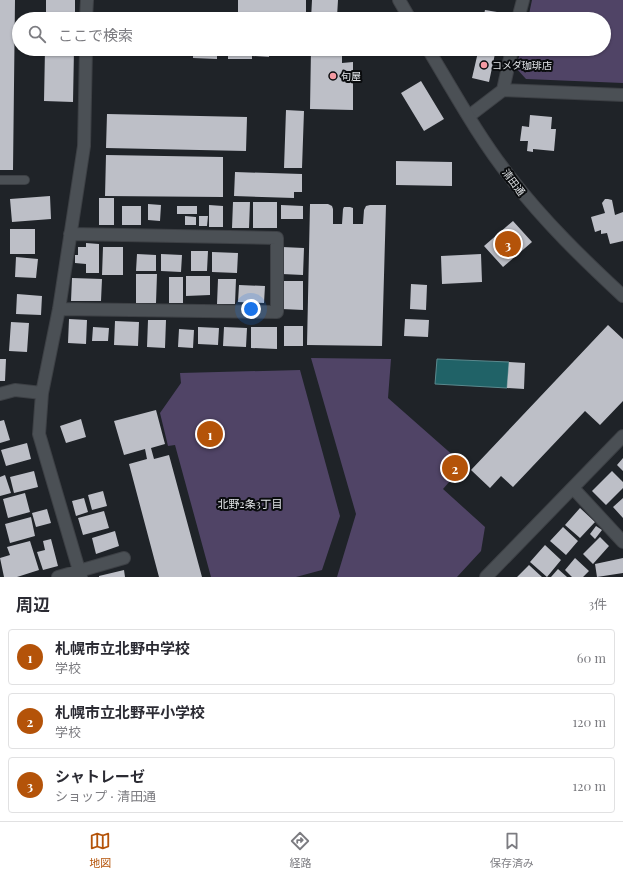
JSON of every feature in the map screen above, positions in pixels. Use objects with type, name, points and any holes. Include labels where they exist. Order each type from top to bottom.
[{"type":"street","points":[[86,12],[87,0]]},
{"type":"street","points":[[399,0],[406,12]]},
{"type":"street","points":[[520,12],[523,0]]},
{"type":"street","points":[[80,574],[39,434],[42,393],[59,309],[84,146],[86,56]]},
{"type":"street","name":"清田通","points":[[432,56],[480,134],[500,164],[529,202],[547,223],[623,296]]},
{"type":"street","points":[[503,90],[510,56]]},
{"type":"street","points":[[469,116],[503,90],[623,95]]},
{"type":"street","points":[[59,309],[277,312],[277,238],[70,234]]},
{"type":"street","points":[[0,394],[15,390],[42,393]]},
{"type":"street","points":[[486,577],[623,436]]},
{"type":"street","points":[[573,488],[623,542]]},
{"type":"street","points":[[58,577],[80,574],[124,558]]},
{"type":"lane","points":[[0,180],[25,180]]},
{"type":"shaded area","points":[[532,0],[623,0],[623,83],[526,79],[516,68],[519,56],[611,56],[611,12],[529,12]]},
{"type":"shaded area","points":[[311,358],[391,359],[388,398],[464,465],[443,489],[485,527],[481,551],[457,577],[337,577],[356,514]]},
{"type":"shaded area","points":[[300,370],[340,516],[322,570],[296,577],[211,577],[175,445],[168,446],[160,413],[181,383],[180,373]]},
{"type":"water","points":[[437,359],[509,362],[507,388],[435,384]]},
{"type":"building","points":[[0,0],[15,0],[15,12],[12,12],[12,56],[14,56],[13,170],[0,170]]},
{"type":"building","points":[[46,0],[75,0],[75,12],[46,12]]},
{"type":"building","points":[[238,0],[306,0],[306,12],[238,12]]},
{"type":"building","points":[[312,0],[338,0],[337,12],[311,12]]},
{"type":"building","points":[[485,10],[497,12],[485,12]]},
{"type":"building","points":[[45,56],[74,56],[73,102],[44,101]]},
{"type":"building","points":[[193,56],[217,56],[217,59],[193,58]]},
{"type":"building","points":[[228,56],[252,56],[252,59],[228,59]]},
{"type":"building","points":[[311,56],[342,56],[342,63],[353,62],[353,110],[310,109]]},
{"type":"building","name":"コメダ珈琲店","points":[[477,56],[495,56],[489,82],[472,78]]},
{"type":"building","points":[[421,81],[444,119],[424,131],[401,93]]},
{"type":"building","points":[[286,110],[304,111],[302,168],[284,168]]},
{"type":"building","points":[[107,114],[247,117],[246,151],[106,148]]},
{"type":"building","points":[[530,115],[552,117],[551,129],[556,129],[554,151],[533,149],[533,152],[527,151],[528,141],[520,141],[522,126],[529,127]]},
{"type":"building","points":[[106,155],[223,157],[223,197],[105,196]]},
{"type":"building","points":[[396,161],[452,162],[452,186],[396,185]]},
{"type":"building","points":[[235,172],[302,174],[302,192],[294,192],[294,198],[234,196]]},
{"type":"building","points":[[50,196],[51,219],[12,222],[10,199]]},
{"type":"building","points":[[99,198],[114,198],[114,225],[99,225]]},
{"type":"building","points":[[605,199],[612,200],[615,215],[623,212],[623,241],[610,244],[607,233],[601,234],[601,230],[595,232],[591,217],[605,213],[602,203]]},
{"type":"building","points":[[233,202],[250,202],[249,228],[232,228]]},
{"type":"building","points":[[253,202],[277,202],[277,228],[253,228]]},
{"type":"building","points":[[148,204],[161,205],[160,221],[148,220]]},
{"type":"building","points":[[310,204],[328,204],[332,206],[333,224],[342,224],[344,207],[353,208],[353,224],[363,224],[364,210],[366,206],[386,205],[382,346],[307,345]]},
{"type":"building","points":[[209,205],[223,206],[223,227],[209,227]]},
{"type":"building","points":[[281,205],[303,206],[303,219],[281,219]]},
{"type":"building","points":[[122,206],[141,206],[141,225],[122,225]]},
{"type":"building","points":[[177,206],[197,206],[197,214],[177,214]]},
{"type":"building","points":[[185,216],[196,217],[196,225],[185,225]]},
{"type":"building","points":[[199,216],[208,216],[207,226],[199,226]]},
{"type":"building","points":[[513,221],[532,242],[503,267],[484,246]]},
{"type":"building","points":[[10,229],[35,229],[35,254],[10,254]]},
{"type":"building","points":[[86,243],[99,244],[99,273],[86,273],[86,264],[75,263],[75,255],[78,255],[78,247],[86,247]]},
{"type":"building","points":[[103,247],[123,247],[123,275],[102,275]]},
{"type":"building","points":[[282,247],[304,248],[303,275],[282,274]]},
{"type":"building","points":[[191,251],[208,251],[207,271],[191,271]]},
{"type":"building","points":[[212,252],[238,253],[237,273],[212,272]]},
{"type":"building","points":[[137,254],[156,255],[156,271],[136,271]]},
{"type":"building","points":[[161,254],[182,255],[181,272],[161,271]]},
{"type":"building","points":[[481,254],[482,282],[442,284],[441,256]]},
{"type":"building","points":[[16,257],[38,259],[36,278],[15,277]]},
{"type":"building","points":[[136,274],[157,274],[156,303],[136,303]]},
{"type":"building","points":[[186,276],[210,276],[210,295],[186,296]]},
{"type":"building","points":[[169,277],[183,277],[183,303],[169,303]]},
{"type":"building","points":[[72,278],[102,279],[101,301],[71,301]]},
{"type":"building","points":[[218,279],[236,279],[235,304],[217,304]]},
{"type":"building","points":[[283,281],[303,281],[303,310],[282,309]]},
{"type":"building","points":[[411,284],[427,285],[426,310],[410,309]]},
{"type":"building","points":[[239,285],[265,286],[264,303],[238,302]]},
{"type":"building","points":[[17,294],[42,296],[41,315],[16,314]]},
{"type":"building","points":[[69,319],[87,320],[86,344],[68,343]]},
{"type":"building","points":[[405,319],[429,320],[428,337],[404,336]]},
{"type":"building","points":[[148,320],[166,320],[165,348],[147,347]]},
{"type":"building","points":[[115,321],[139,322],[138,346],[114,345]]},
{"type":"building","points":[[11,322],[29,323],[27,352],[9,351]]},
{"type":"building","points":[[608,325],[623,339],[623,401],[600,425],[585,411],[513,487],[501,476],[490,488],[471,470]]},
{"type":"building","points":[[284,326],[303,326],[303,346],[284,346]]},
{"type":"building","points":[[93,327],[109,328],[108,341],[92,341]]},
{"type":"building","points":[[198,327],[219,328],[218,345],[198,344]]},
{"type":"building","points":[[224,327],[247,328],[246,347],[223,346]]},
{"type":"building","points":[[251,327],[277,327],[277,349],[251,348]]},
{"type":"building","points":[[179,329],[194,330],[193,348],[178,347]]},
{"type":"building","points":[[0,359],[6,359],[5,381],[0,381]]},
{"type":"building","points":[[509,362],[525,363],[524,389],[507,388]]},
{"type":"building","points":[[156,410],[165,444],[151,448],[154,459],[169,455],[202,577],[159,577],[129,464],[147,459],[145,449],[124,455],[114,421]]},
{"type":"building","points":[[81,419],[86,437],[66,443],[60,426]]},
{"type":"building","points":[[4,420],[10,440],[0,443],[0,421]]},
{"type":"building","points":[[27,443],[31,459],[6,466],[1,450]]},
{"type":"building","points":[[623,458],[623,471],[617,465]]},
{"type":"building","points":[[34,471],[38,487],[14,493],[10,477]]},
{"type":"building","points":[[612,471],[623,482],[623,488],[606,505],[592,491]]},
{"type":"building","points":[[5,475],[11,493],[0,496],[0,477]]},
{"type":"building","points":[[103,491],[107,506],[92,510],[88,495]]},
{"type":"building","points":[[25,493],[30,512],[8,518],[3,499]]},
{"type":"building","points":[[84,498],[88,512],[76,516],[72,501]]},
{"type":"building","points":[[623,498],[623,518],[613,507]]},
{"type":"building","points":[[580,508],[595,522],[580,538],[565,525]]},
{"type":"building","points":[[47,509],[51,523],[36,527],[32,513]]},
{"type":"building","points":[[104,511],[109,528],[83,535],[78,518]]},
{"type":"building","points":[[31,517],[35,536],[10,543],[5,524]]},
{"type":"building","points":[[596,526],[602,530],[595,539],[590,534]]},
{"type":"building","points":[[563,527],[578,541],[566,555],[550,541]]},
{"type":"building","points":[[115,531],[119,546],[96,554],[92,538]]},
{"type":"building","points":[[600,537],[609,546],[593,564],[583,554]]},
{"type":"building","points":[[51,539],[58,566],[43,570],[37,552],[45,550],[43,541]]},
{"type":"building","points":[[30,541],[39,570],[17,577],[4,577],[0,558],[10,555],[7,547]]},
{"type":"building","points":[[545,545],[561,560],[547,577],[530,562]]},
{"type":"building","points":[[575,558],[589,571],[583,577],[572,577],[565,570]]},
{"type":"building","points":[[623,558],[623,573],[597,577],[595,564]]},
{"type":"building","points":[[529,565],[542,577],[517,577]]},
{"type":"building","points":[[558,569],[567,577],[551,577]]},
{"type":"building","points":[[124,570],[125,577],[99,577],[99,576]]},
{"type":"place","name":"コメダ珈琲店","points":[[484,65]]},
{"type":"place","name":"旬屋","points":[[333,76]]},
{"type":"place","name":"シャトレーゼ","points":[[508,244]]},
{"type":"place","name":"札幌市立北野中学校","points":[[210,434]]},
{"type":"place","name":"札幌市立北野平小学校","points":[[455,468]]},
{"type":"district","name":"北野2条3丁目","points":[[250,504]]}]
